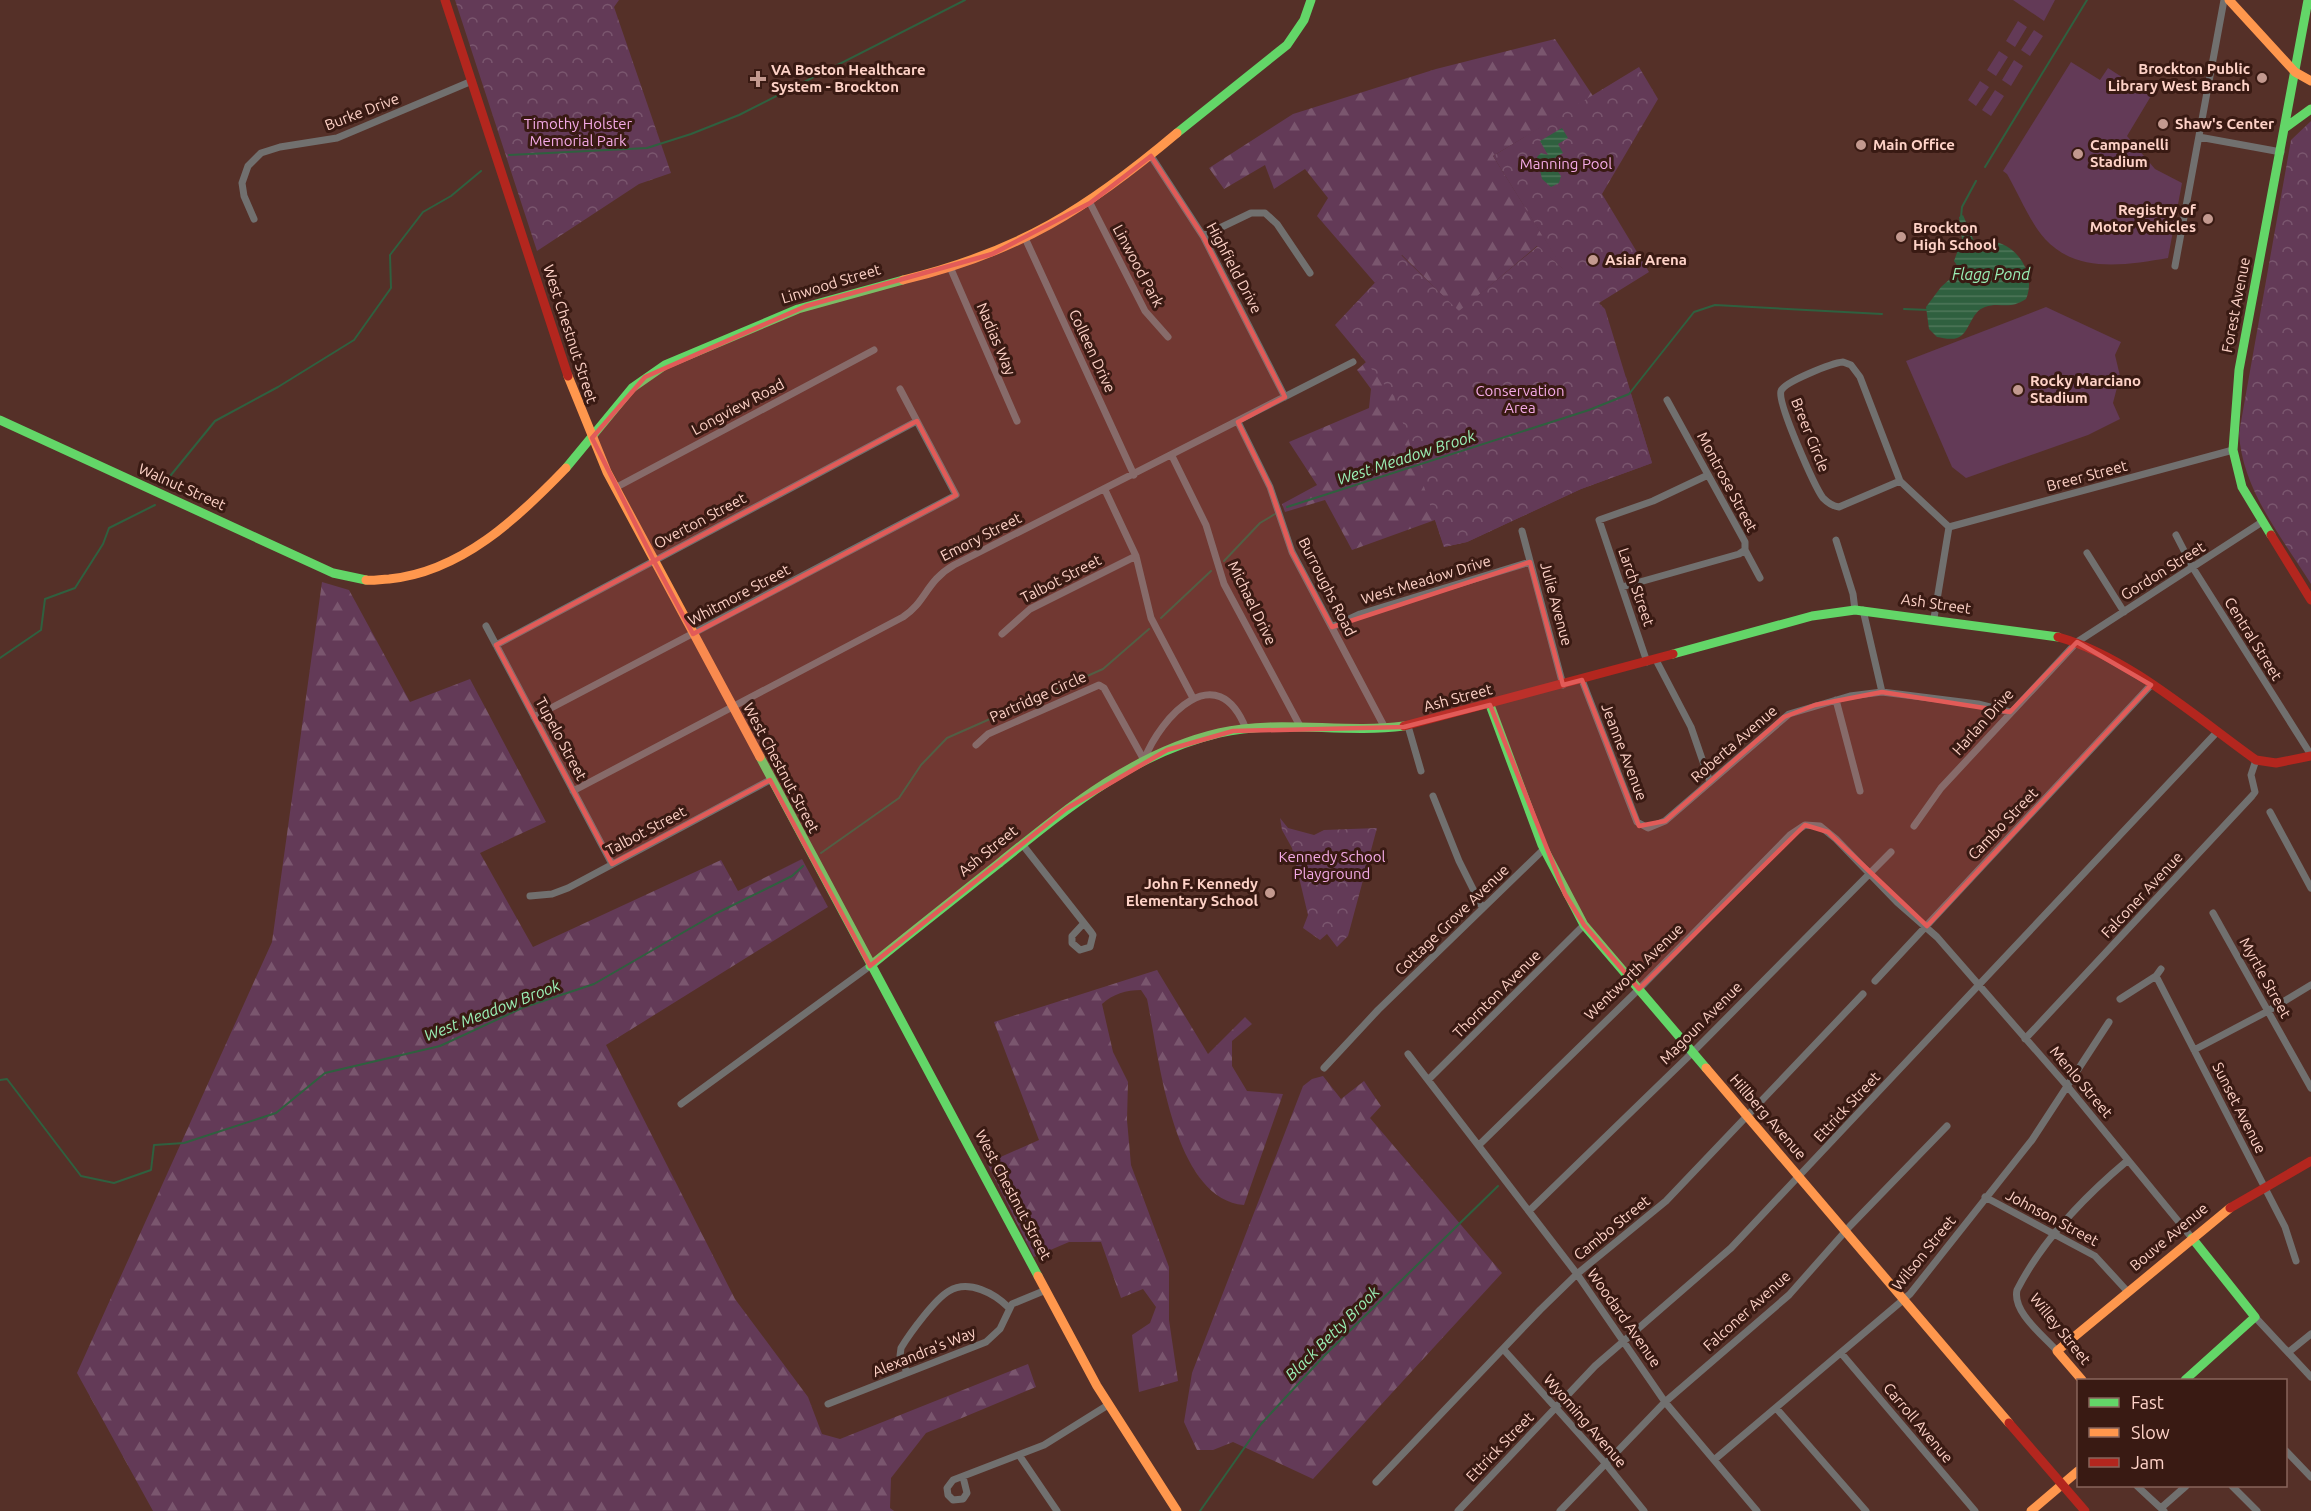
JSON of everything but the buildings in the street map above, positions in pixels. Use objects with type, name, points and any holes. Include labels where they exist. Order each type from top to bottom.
[{"type":"street","name":"West Chestnut Street","points":[[445,0],[567,375],[615,488],[1108,1405],[1177,1511]]},
{"type":"street","name":"Linwood Street","points":[[353,580],[411,578],[429,572],[456,558],[528,506],[592,438],[639,382],[665,364],[806,306],[983,257],[1025,238],[1090,203],[1287,45],[1304,20],[1311,0]]},
{"type":"street","points":[[2175,266],[2224,0]]},
{"type":"street","points":[[2229,0],[2295,72],[2311,81]]},
{"type":"street","name":"Forest Avenue","points":[[2308,0],[2240,364],[2233,450],[2242,487],[2262,522],[2308,588],[2311,600]]},
{"type":"street","name":"Burke Drive","points":[[254,219],[243,196],[242,183],[248,166],[261,153],[280,147],[337,138],[472,81]]},
{"type":"street","points":[[2286,127],[2311,109]]},
{"type":"street","points":[[2199,137],[2281,152]]},
{"type":"street","name":"Highfield Drive","points":[[1151,156],[1203,236],[1285,398]]},
{"type":"street","name":"Linwood Park","points":[[1090,203],[1145,311],[1168,337]]},
{"type":"street","points":[[1203,236],[1255,212],[1265,213],[1277,224],[1310,273]]},
{"type":"street","name":"Colleen Drive","points":[[1025,238],[1134,475]]},
{"type":"street","name":"Nadias Way","points":[[950,267],[1017,421]]},
{"type":"street","name":"Longview Road","points":[[615,488],[874,350]]},
{"type":"street","name":"Emory Street","points":[[573,791],[908,613],[933,580],[946,569],[1353,362]]},
{"type":"street","name":"Breer Circle","points":[[1900,481],[1848,505],[1835,507],[1828,502],[1816,486],[1783,410],[1780,393],[1783,388],[1828,366],[1843,362],[1851,365],[1860,376],[1900,481],[1949,527]]},
{"type":"street","points":[[900,389],[917,421]]},
{"type":"street","name":"Montrose Street","points":[[1667,400],[1745,542],[1744,550],[1760,578]]},
{"type":"street","name":"Walnut Street","points":[[0,420],[333,573],[353,580]]},
{"type":"street","name":"Whitmore Street","points":[[534,717],[956,495],[917,421]]},
{"type":"street","name":"Overton Street","points":[[496,645],[917,421]]},
{"type":"street","name":"Burroughs Road","points":[[1238,422],[1270,487],[1292,552],[1385,729]]},
{"type":"street","name":"Breer Street","points":[[1949,527],[2233,450]]},
{"type":"street","name":"Michael Drive","points":[[1172,456],[1206,525],[1224,584],[1300,726]]},
{"type":"street","name":"Larch Street","points":[[1708,475],[1653,501],[1599,520],[1651,661],[1692,727],[1710,782]]},
{"type":"street","points":[[1105,490],[1136,556],[1151,618],[1192,698]]},
{"type":"street","name":"Gordon Street","points":[[2077,642],[2262,522]]},
{"type":"street","points":[[1934,618],[1949,527]]},
{"type":"street","name":"Julie Avenue","points":[[1522,531],[1563,685]]},
{"type":"street","name":"Central Street","points":[[2176,535],[2193,568],[2311,755]]},
{"type":"street","points":[[1836,540],[1882,692]]},
{"type":"street","points":[[1622,587],[1739,554],[1744,550]]},
{"type":"street","points":[[2087,553],[2124,612]]},
{"type":"street","name":"Talbot Street","points":[[1002,634],[1030,609],[1136,556]]},
{"type":"street","name":"West Meadow Drive","points":[[1332,627],[1360,614],[1530,562]]},
{"type":"street","name":"Ash Street","points":[[681,1104],[870,966],[1078,801],[1144,760],[1197,739],[1246,729],[1300,726],[1385,729],[1408,726],[1812,616],[1859,610],[2052,635],[2077,642],[2110,658],[2151,685],[2256,760]]},
{"type":"street","name":"Tupelo Street","points":[[486,626],[612,864]]},
{"type":"street","name":"Harlan Drive","points":[[1914,826],[1941,788],[2077,642]]},
{"type":"street","name":"Jeanne Avenue","points":[[1582,680],[1637,822],[1648,827]]},
{"type":"street","name":"Partridge Circle","points":[[976,745],[988,734],[1099,685],[1104,688],[1144,760]]},
{"type":"street","name":"Cambo Street","points":[[1875,981],[2151,685]]},
{"type":"street","name":"Roberta Avenue","points":[[1648,827],[1665,821],[1784,717],[1806,707],[1882,692],[1978,704],[2010,712]]},
{"type":"street","points":[[1144,760],[1158,734],[1192,698],[1208,694],[1221,699],[1236,710],[1246,729]]},
{"type":"street","points":[[1836,700],[1860,791]]},
{"type":"street","name":"Hillberg Avenue","points":[[1491,705],[1544,849],[1584,925],[2085,1511]]},
{"type":"street","points":[[1408,726],[1421,771]]},
{"type":"street","name":"Ettrick Street","points":[[1458,1511],[1623,1339],[1731,1248],[2217,732]]},
{"type":"street","points":[[2256,760],[2276,763],[2311,755]]},
{"type":"street","name":"Falconer Avenue","points":[[2025,1040],[2252,796],[2255,792],[2251,775],[2256,760]]},
{"type":"street","name":"Talbot Street","points":[[530,896],[560,892],[771,780]]},
{"type":"street","points":[[1433,796],[1459,861],[1482,907]]},
{"type":"street","points":[[2270,812],[2311,888]]},
{"type":"street","name":"Menlo Street","points":[[1811,824],[1820,826],[1836,839],[1870,876],[1926,926],[2068,1087],[2255,1317],[2290,1351],[2311,1377]]},
{"type":"street","name":"Wentworth Avenue","points":[[1479,1145],[1639,989],[1791,835],[1802,826],[1811,824]]},
{"type":"street","points":[[1022,844],[1084,923]]},
{"type":"street","name":"Cottage Grove Avenue","points":[[1324,1068],[1378,1010],[1544,849]]},
{"type":"street","name":"Magoun Avenue","points":[[1528,1211],[1693,1052],[1870,876],[1891,852]]},
{"type":"street","name":"Myrtle Street","points":[[2213,913],[2311,1088]]},
{"type":"street","name":"Thornton Avenue","points":[[1428,1080],[1584,925]]},
{"type":"street","points":[[2120,999],[2156,976],[2162,969]]},
{"type":"street","name":"Sunset Avenue","points":[[2156,976],[2285,1227],[2296,1262]]},
{"type":"street","points":[[2194,1050],[2268,1011],[2311,985]]},
{"type":"street","name":"Cambo Street","points":[[1376,1482],[1577,1274],[1666,1201],[1749,1117],[1863,994]]},
{"type":"street","name":"Wilson Street","points":[[1714,1460],[1904,1299],[1936,1263],[1985,1197],[2028,1145],[2109,1022]]},
{"type":"street","name":"Woodard Avenue","points":[[1408,1054],[1577,1274],[1665,1402],[1757,1511]]},
{"type":"street","name":"Falconer Avenue","points":[[1560,1511],[1665,1402],[1781,1303],[1947,1126]]},
{"type":"street","points":[[2053,1235],[2092,1192],[2127,1161]]},
{"type":"street","name":"Bouve Avenue","points":[[2057,1351],[2222,1212],[2311,1161]]},
{"type":"street","name":"Johnson Street","points":[[1985,1197],[2095,1256],[2128,1292]]},
{"type":"street","name":"Willey Street","points":[[2053,1235],[2016,1294],[2022,1311],[2081,1379]]},
{"type":"street","points":[[907,1373],[900,1356],[901,1348],[951,1289],[984,1290],[998,1297],[1008,1308],[1046,1290]]},
{"type":"street","name":"Alexandra's Way","points":[[828,1404],[986,1342],[1000,1329],[1008,1308]]},
{"type":"street","points":[[2186,1379],[2255,1317]]},
{"type":"street","points":[[2290,1351],[2311,1334]]},
{"type":"street","name":"Wyoming Avenue","points":[[1504,1350],[1606,1464],[1644,1511]]},
{"type":"street","name":"Carroll Avenue","points":[[1841,1353],[1975,1511]]},
{"type":"street","points":[[963,1477],[1044,1445],[1108,1405]]},
{"type":"street","points":[[1776,1408],[1866,1511]]},
{"type":"street","points":[[2287,1452],[2311,1477]]},
{"type":"street","points":[[1019,1455],[1057,1511]]},
{"type":"street","points":[[2031,1511],[2077,1473]]},
{"type":"street","points":[[2139,1487],[2162,1510],[2184,1487]]},
{"type":"street","points":[[2234,1487],[2257,1511]]},
{"type":"highlighted area","points":[[1151,156],[1203,236],[1285,397],[1238,422],[1270,487],[1292,552],[1332,627],[1530,562],[1563,685],[1582,680],[1639,826],[1665,821],[1784,717],[1815,705],[1882,692],[2010,712],[2077,642],[2151,685],[1927,926],[1828,832],[1805,825],[1639,989],[1584,925],[1565,894],[1490,705],[1404,727],[1233,731],[1167,750],[1066,809],[870,966],[770,780],[612,864],[496,645],[654,561],[592,438],[645,377],[806,306],[992,254],[1090,203]],"holes":[[[917,421],[956,495],[693,634],[654,561]]]},
{"type":"green space","name":"Timothy Holster Memorial Park","points":[[455,0],[619,0],[614,7],[671,173],[639,184],[537,251]]},
{"type":"green space","points":[[2013,0],[2055,0],[2044,21]]},
{"type":"green space","points":[[2018,21],[2027,27],[2015,47],[2006,41]]},
{"type":"green space","points":[[2034,30],[2043,36],[2030,56],[2021,50]]},
{"type":"green space","points":[[1555,39],[1593,96],[1493,156],[1565,271],[1537,246],[1459,312],[1402,255],[1375,283],[1317,216],[1328,198],[1305,169],[1274,189],[1265,165],[1224,189],[1209,168],[1293,114],[1436,69]]},
{"type":"green space","points":[[1999,51],[2008,57],[1996,76],[1987,70]]},
{"type":"green space","points":[[2014,60],[2023,66],[2011,86],[2002,80]]},
{"type":"green space","name":"Campanelli Stadium","points":[[2071,62],[2100,80],[2108,68],[2151,96],[2127,136],[2155,169],[2182,183],[2168,258],[2136,263],[2103,264],[2072,258],[2058,250],[2040,233],[2007,174],[2003,171]]},
{"type":"green space","name":"Conservation Area","points":[[1639,67],[1658,99],[1602,194],[1649,272],[1599,303],[1605,309],[1652,463],[1581,489],[1467,542],[1444,547],[1394,396],[1335,325],[1401,255],[1459,311],[1538,246],[1563,269],[1493,156]]},
{"type":"green space","points":[[1980,81],[1989,87],[1976,106],[1968,100]]},
{"type":"green space","points":[[1995,90],[2004,96],[1991,116],[1982,110]]},
{"type":"green space","points":[[2311,121],[2311,584],[2276,531],[2255,493],[2247,474],[2239,433],[2291,140]]},
{"type":"green space","name":"Rocky Marciano Stadium","points":[[2046,307],[2121,342],[2115,355],[2120,376],[2113,403],[2120,419],[2088,435],[1966,478],[1952,467],[1906,361]]},
{"type":"green space","name":"Conservation Area","points":[[1407,351],[1626,377],[1652,463],[1581,489],[1467,542],[1444,547],[1435,520],[1352,550],[1325,500],[1285,512],[1282,504],[1317,485],[1289,442],[1369,408],[1371,389],[1357,370],[1366,362]]},
{"type":"green space","points":[[322,582],[349,590],[410,702],[470,679],[546,822],[480,853],[533,947],[721,860],[738,891],[802,859],[828,907],[606,1045],[735,1299],[808,1397],[822,1434],[840,1439],[1028,1364],[1036,1387],[926,1433],[891,1478],[890,1508],[894,1511],[153,1511],[77,1373],[272,942]]},
{"type":"green space","name":"Kennedy School Playground","points":[[1280,818],[1288,828],[1314,835],[1324,830],[1377,828],[1348,936],[1337,947],[1327,934],[1320,940],[1303,928],[1308,915],[1292,848],[1282,830]]},
{"type":"green space","points":[[1157,970],[1208,1054],[1245,1017],[1252,1024],[1232,1041],[1232,1066],[1247,1091],[1283,1094],[1244,1205],[1220,1197],[1200,1178],[1185,1152],[1173,1121],[1147,999],[1141,990],[1130,991],[1115,995],[1102,1004],[1113,1052],[1128,1082],[1127,1120],[1131,1165],[1169,1267],[1169,1320],[1178,1381],[1139,1392],[1132,1335],[1150,1323],[1156,1307],[1143,1289],[1121,1298],[1101,1242],[1069,1242],[1034,1257],[987,1163],[1039,1140],[994,1022]]},
{"type":"green space","points":[[1323,1076],[1341,1099],[1364,1081],[1381,1106],[1370,1118],[1502,1273],[1313,1479],[1233,1442],[1213,1450],[1197,1450],[1184,1422],[1192,1373],[1303,1086],[1312,1079]]},
{"type":"water","points":[[1562,128],[1568,138],[1558,144],[1563,153],[1546,163],[1551,162],[1561,176],[1559,183],[1551,187],[1542,179],[1537,157],[1541,153],[1548,155],[1540,141]]},
{"type":"water","name":"Flagg Pond","points":[[1963,215],[1974,241],[1999,243],[2016,254],[2028,275],[2028,291],[2026,299],[2019,303],[1991,305],[1980,310],[1961,336],[1950,339],[1937,337],[1929,329],[1926,307],[1941,287],[1960,270],[1954,261],[1962,239],[1959,217]]},
{"type":"waterway","points":[[509,155],[647,148],[691,134],[739,115],[965,0]]},
{"type":"waterway","name":"West Meadow Brook","points":[[1985,167],[2087,0]]},
{"type":"waterway","points":[[162,486],[215,421],[278,387],[354,340],[391,288],[390,255],[423,212],[451,196],[481,171]]},
{"type":"waterway","name":"West Meadow Brook","points":[[1961,217],[1962,207],[1976,181]]},
{"type":"waterway","name":"West Meadow Brook","points":[[1287,507],[1589,410],[1629,394],[1694,312],[1715,305],[1882,314]]},
{"type":"waterway","name":"West Meadow Brook","points":[[1904,309],[1929,310]]},
{"type":"waterway","points":[[0,658],[41,630],[45,599],[75,588],[103,544],[109,528],[155,505]]},
{"type":"waterway","name":"West Meadow Brook","points":[[1224,561],[1260,523],[1275,514]]},
{"type":"waterway","name":"West Meadow Brook","points":[[1161,618],[1211,571]]},
{"type":"waterway","name":"West Meadow Brook","points":[[821,853],[899,798],[921,765],[947,738],[1103,669],[1149,629]]},
{"type":"waterway","name":"West Meadow Brook","points":[[0,1080],[7,1079],[81,1176],[114,1183],[151,1170],[154,1145],[184,1143],[276,1113],[325,1073],[440,1046],[522,1008],[594,984],[715,914],[792,876],[803,866]]},
{"type":"waterway","name":"Black Betty Brook","points":[[1200,1511],[1261,1424],[1325,1355],[1498,1186]]},
{"type":"traffic: fast","points":[[1177,133],[1287,45],[1304,20],[1311,0]]},
{"type":"traffic: fast","points":[[2271,535],[2242,487],[2233,450],[2239,370],[2308,0]]},
{"type":"traffic: fast","points":[[2286,127],[2311,109]]},
{"type":"traffic: fast","points":[[566,468],[632,388],[665,365],[798,309],[903,280]]},
{"type":"traffic: fast","points":[[0,420],[333,573],[366,580]]},
{"type":"traffic: fast","points":[[1673,654],[1812,616],[1855,610],[2058,637]]},
{"type":"traffic: fast","points":[[1490,705],[1542,845],[1584,925],[1706,1068]]},
{"type":"traffic: fast","points":[[870,966],[1075,804],[1129,769],[1158,754],[1188,742],[1242,729],[1404,726]]},
{"type":"traffic: fast","points":[[760,757],[1038,1276]]},
{"type":"traffic: fast","points":[[2186,1379],[2255,1317],[2192,1238]]},
{"type":"traffic: slow","points":[[2229,0],[2295,72],[2311,81]]},
{"type":"traffic: slow","points":[[903,280],[982,256],[1050,224],[1113,184],[1177,133]]},
{"type":"traffic: slow","points":[[568,376],[607,472],[760,757]]},
{"type":"traffic: slow","points":[[366,580],[389,579],[415,574],[440,566],[464,554],[508,523],[566,468]]},
{"type":"traffic: slow","points":[[1706,1068],[2009,1423]]},
{"type":"traffic: slow","points":[[2081,1379],[2057,1351],[2230,1208]]},
{"type":"traffic: slow","points":[[1038,1276],[1097,1386],[1177,1511]]},
{"type":"traffic: slow","points":[[2031,1511],[2077,1472]]},
{"type":"traffic: jam","points":[[445,0],[568,376]]},
{"type":"traffic: jam","points":[[2271,535],[2311,600]]},
{"type":"traffic: jam","points":[[2058,637],[2110,658],[2135,673],[2256,760],[2276,763],[2311,756]]},
{"type":"traffic: jam","points":[[1404,726],[1673,654]]},
{"type":"traffic: jam","points":[[2230,1208],[2311,1161]]},
{"type":"traffic: jam","points":[[2009,1423],[2085,1511]]},
{"type":"place","name":"Brockton Public Library West Branch","points":[[2262,78]]},
{"type":"place","name":"VA Boston Healthcare System - Brockton","points":[[758,79]]},
{"type":"place","name":"Shaw's Center","points":[[2163,124]]},
{"type":"place","name":"Main Office","points":[[1861,145]]},
{"type":"place","name":"Campanelli Stadium","points":[[2078,154]]},
{"type":"place","name":"Registry of Motor Vehicles","points":[[2208,219]]},
{"type":"place","name":"Brockton High School","points":[[1901,237]]},
{"type":"place","name":"Asiaf Arena","points":[[1593,260]]},
{"type":"place","name":"Rocky Marciano Stadium","points":[[2018,390]]},
{"type":"place","name":"John F. Kennedy Elementary School","points":[[1270,893]]},
{"type":"park label","name":"Manning Pool","points":[[1566,164]]}]
